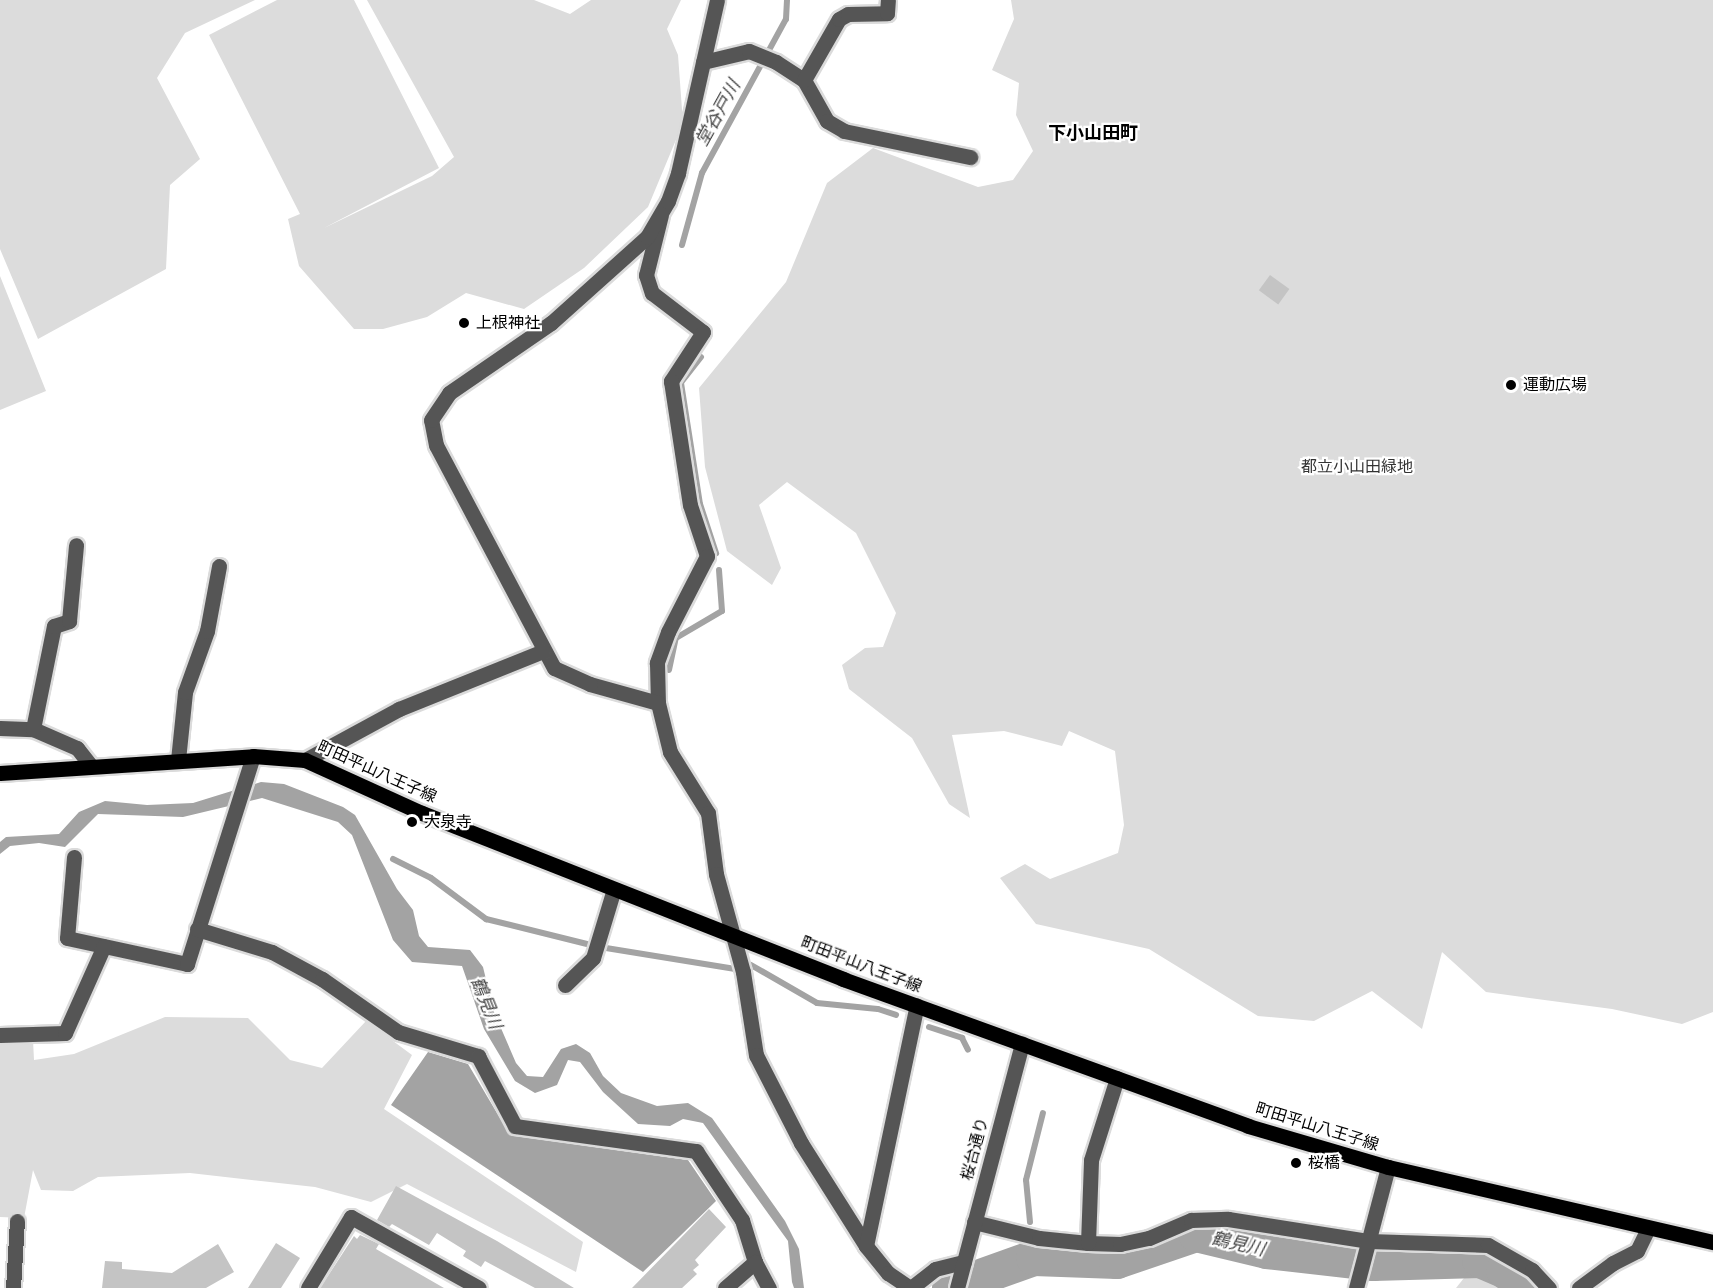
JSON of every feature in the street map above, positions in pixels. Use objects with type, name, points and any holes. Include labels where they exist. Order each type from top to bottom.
[{"type":"main road","name":"町田平山八王子線","points":[[0,773],[253,756],[305,760],[422,813],[614,889],[917,1005],[1248,1126],[1388,1167],[1713,1242]]},
{"type":"street","points":[[717,0],[678,173],[661,215],[646,275],[652,293],[703,332],[671,381],[690,505],[707,556],[657,663],[658,703],[670,752],[708,813],[716,874],[743,972],[756,1055],[801,1143],[866,1246],[888,1273],[910,1288],[935,1269],[964,1263]]},
{"type":"street","points":[[804,80],[840,19],[848,14],[887,13],[888,0]]},
{"type":"street","points":[[703,62],[749,51],[776,62],[804,80],[827,121],[844,131],[970,157]]},
{"type":"street","points":[[658,703],[590,684],[554,668],[436,445],[431,420],[449,393],[525,343],[620,265],[646,237],[661,215]]},
{"type":"street","points":[[33,729],[54,626],[69,621],[71,562],[76,545]]},
{"type":"street","points":[[178,760],[185,692],[207,631],[219,566]]},
{"type":"street","points":[[305,760],[399,709],[543,651]]},
{"type":"street","points":[[0,728],[33,729],[77,748],[91,766]]},
{"type":"street","points":[[74,857],[67,938],[187,964],[234,809],[253,756]]},
{"type":"street","points":[[566,985],[593,958],[614,889]]},
{"type":"street","points":[[197,929],[272,952],[322,979],[398,1032],[478,1056],[515,1126],[696,1151],[742,1220],[755,1262],[769,1288]]},
{"type":"street","points":[[0,1035],[65,1033],[104,946]]},
{"type":"street","points":[[866,1246],[917,1005]]},
{"type":"street","name":"桜台通り","points":[[957,1288],[1022,1042]]},
{"type":"street","points":[[1088,1243],[1091,1160],[1117,1078]]},
{"type":"street","points":[[1356,1288],[1388,1167]]},
{"type":"street","points":[[308,1288],[351,1217],[479,1288]]},
{"type":"street","points":[[974,1222],[1039,1238],[1088,1243],[1120,1244],[1149,1239],[1191,1220],[1228,1219],[1368,1245],[1488,1245],[1532,1270],[1549,1288]]},
{"type":"street","points":[[13,1288],[17,1221]]},
{"type":"street","points":[[1579,1288],[1612,1263],[1637,1251],[1648,1228]]},
{"type":"street","points":[[725,1288],[755,1262]]},
{"type":"green space","points":[[0,0],[255,0],[185,33],[157,78],[200,159],[170,185],[166,269],[38,339],[0,249]]},
{"type":"green space","points":[[277,0],[354,0],[439,168],[324,228],[432,176],[454,157],[367,0],[534,0],[570,14],[591,0],[681,0],[667,29],[678,55],[683,123],[648,207],[584,268],[524,309],[466,293],[427,317],[383,329],[354,329],[299,266],[288,219],[300,214],[209,35]]},
{"type":"green space","name":"都立小山田緑地","points":[[1011,0],[1713,0],[1713,1012],[1682,1024],[1612,1009],[1486,992],[1442,952],[1422,1029],[1372,991],[1314,1021],[1258,1016],[1149,949],[1036,924],[1000,878],[1025,864],[1050,879],[1118,853],[1124,825],[1115,751],[1069,731],[1062,746],[1004,731],[952,735],[970,818],[949,804],[912,738],[849,689],[842,665],[865,648],[883,647],[896,613],[856,533],[787,482],[759,505],[781,568],[772,585],[727,551],[705,467],[699,388],[786,282],[827,183],[873,148],[978,187],[1013,180],[1033,151],[1016,115],[1019,83],[992,70],[1014,19]]},
{"type":"green space","points":[[0,276],[46,391],[0,410]]},
{"type":"green space","points":[[165,1017],[248,1018],[290,1060],[322,1068],[366,1021],[412,1055],[384,1109],[583,1242],[576,1272],[407,1184],[371,1202],[315,1187],[190,1173],[98,1177],[73,1191],[41,1190],[33,1170],[24,1218],[0,1217],[0,1041],[33,1040],[34,1060],[74,1054]]},
{"type":"green space","points":[[1468,1273],[1480,1275],[1505,1288],[1456,1288]]},
{"type":"water","points":[[261,782],[284,784],[343,807],[355,815],[397,889],[413,910],[419,936],[428,947],[470,950],[483,967],[494,1012],[516,1063],[527,1076],[543,1077],[561,1049],[576,1044],[590,1053],[603,1076],[621,1093],[657,1106],[688,1103],[712,1118],[785,1221],[799,1249],[804,1288],[794,1288],[788,1241],[703,1123],[683,1119],[670,1126],[638,1124],[603,1092],[580,1062],[568,1060],[557,1085],[535,1093],[515,1081],[484,1029],[462,966],[412,962],[393,940],[352,835],[338,822],[262,798],[183,817],[98,814],[65,847],[39,843],[10,846],[0,854],[0,842],[6,837],[59,834],[79,812],[105,801],[147,805],[193,803]]},
{"type":"water","points":[[428,1052],[468,1064],[510,1135],[688,1160],[716,1201],[643,1272],[391,1105]]},
{"type":"building","points":[[1270,275],[1289,289],[1278,304],[1259,290]]},
{"type":"building","points":[[396,1186],[497,1241],[574,1288],[535,1288],[485,1261],[481,1267],[463,1256],[466,1251],[437,1233],[429,1245],[392,1224],[389,1227],[377,1220]]},
{"type":"building","points":[[709,1209],[726,1227],[695,1260],[699,1265],[693,1270],[697,1274],[682,1288],[632,1288]]},
{"type":"building","points":[[360,1235],[379,1244],[376,1249],[444,1288],[320,1288],[354,1236],[357,1239]]},
{"type":"building","points":[[276,1243],[300,1258],[281,1288],[248,1288]]},
{"type":"building","points":[[218,1244],[234,1272],[206,1288],[102,1288],[105,1261],[122,1262],[122,1269],[172,1273]]},
{"type":"waterway","name":"堂谷戸川","points":[[682,245],[702,173],[786,19],[787,0]]},
{"type":"waterway","name":"堂谷戸川","points":[[701,357],[681,383],[700,504],[716,553]]},
{"type":"waterway","name":"堂谷戸川","points":[[669,670],[676,638],[722,611],[719,570]]},
{"type":"waterway","points":[[393,859],[431,878],[486,919],[587,944]]},
{"type":"waterway","points":[[606,948],[735,969]]},
{"type":"waterway","name":"堂谷戸川","points":[[751,965],[817,1003],[878,1009],[896,1015]]},
{"type":"waterway","name":"堂谷戸川","points":[[929,1027],[962,1038],[968,1050]]},
{"type":"waterway","name":"堂谷戸川","points":[[1030,1222],[1026,1180],[1043,1113]]},
{"type":"waterway","name":"鶴見川","points":[[950,1288],[1034,1258],[1117,1261],[1196,1234],[1267,1251],[1373,1263],[1480,1260],[1504,1270],[1528,1288]]},
{"type":"waterway","name":"堂谷戸川","points":[[1033,1249],[1034,1258]]},
{"type":"place","name":"上根神社","points":[[464,323]]},
{"type":"place","name":"運動広場","points":[[1511,385]]},
{"type":"place","name":"大泉寺","points":[[412,822]]},
{"type":"place","name":"桜橋","points":[[1296,1163]]},
{"type":"district","name":"下小山田町","points":[[1093,133]]}]
